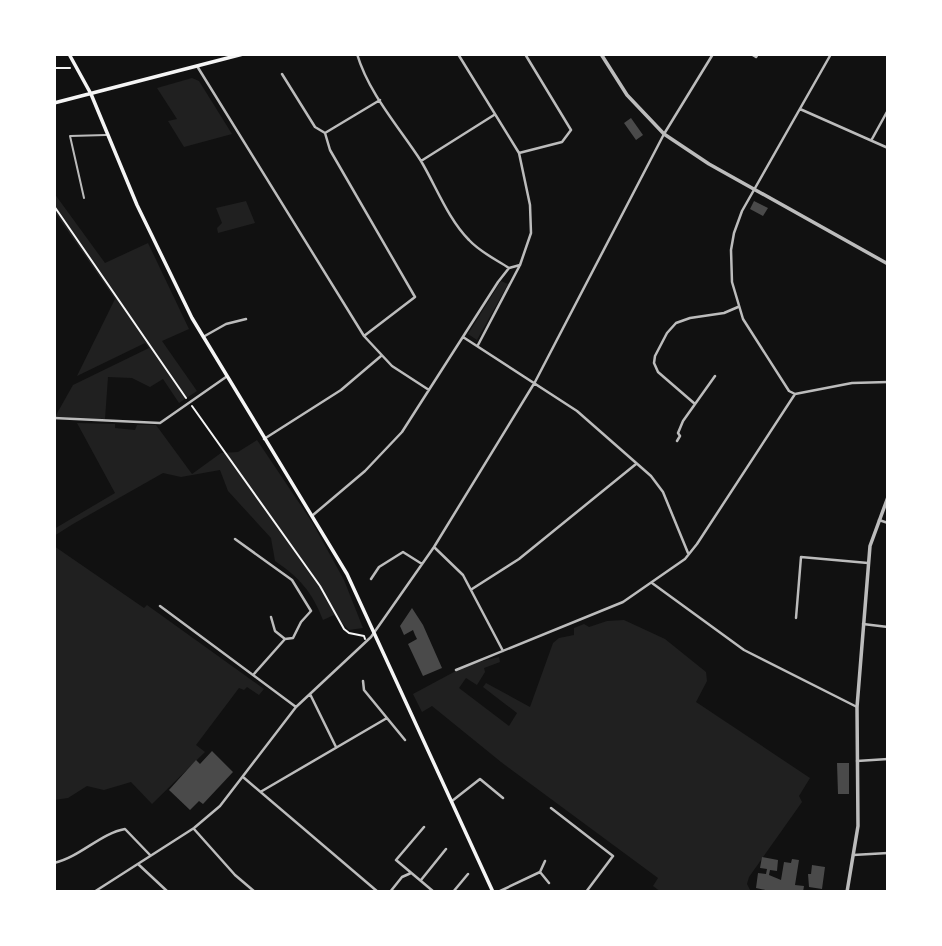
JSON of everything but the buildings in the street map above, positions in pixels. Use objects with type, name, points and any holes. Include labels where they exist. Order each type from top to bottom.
[{"type":"main road","points":[[69,54],[91,94],[137,205],[203,337],[313,515],[346,574],[495,892]]},
{"type":"main road","points":[[54,103],[243,54]]},
{"type":"street","points":[[357,54],[360,66],[380,100],[421,161],[462,232],[476,247],[509,268]]},
{"type":"street","points":[[458,54],[519,153],[530,205],[531,233],[520,265],[478,345]]},
{"type":"street","points":[[519,153],[562,142],[571,130],[525,54]]},
{"type":"street","points":[[601,54],[627,95],[664,134],[709,164],[888,264]]},
{"type":"street","points":[[93,892],[194,828],[220,806],[296,707],[355,654],[374,632],[435,547],[536,382],[664,134],[713,54]]},
{"type":"street","points":[[751,54],[756,57],[758,54]]},
{"type":"street","points":[[831,54],[742,211],[732,242],[730,267],[738,307],[748,330],[789,391],[794,394],[852,383],[888,382]]},
{"type":"street","points":[[197,66],[365,336],[392,366],[429,390]]},
{"type":"street","points":[[282,74],[315,127],[325,133],[330,150],[415,297],[365,336]]},
{"type":"street","points":[[325,133],[380,100]]},
{"type":"street","points":[[800,109],[888,148]]},
{"type":"street","points":[[872,139],[888,110]]},
{"type":"street","points":[[421,161],[494,116]]},
{"type":"street","points":[[313,515],[385,452],[402,432],[509,268],[520,265]]},
{"type":"street","points":[[695,404],[658,372],[654,363],[655,356],[667,332],[676,323],[724,313],[738,307]]},
{"type":"street","points":[[203,337],[226,324],[246,319]]},
{"type":"street","points":[[463,337],[577,411],[651,477],[663,492],[688,553]]},
{"type":"street","points":[[264,439],[341,390],[382,355]]},
{"type":"street","points":[[677,441],[683,421],[715,376]]},
{"type":"street","points":[[54,418],[160,423],[226,377]]},
{"type":"street","points":[[456,670],[615,605],[685,559],[794,394]]},
{"type":"street","points":[[472,589],[519,559],[636,463]]},
{"type":"street","points":[[847,892],[858,826],[858,707],[868,563],[870,546],[888,497]]},
{"type":"street","points":[[879,520],[888,523]]},
{"type":"street","points":[[234,539],[292,580],[311,611],[293,638],[285,639],[254,674]]},
{"type":"street","points":[[435,547],[454,564],[472,589],[503,651]]},
{"type":"street","points":[[371,579],[379,566],[403,552],[422,564]]},
{"type":"street","points":[[796,618],[801,557],[868,563]]},
{"type":"street","points":[[652,583],[744,650],[858,707]]},
{"type":"street","points":[[160,606],[296,707]]},
{"type":"street","points":[[271,617],[275,631],[285,639]]},
{"type":"street","points":[[863,624],[888,627]]},
{"type":"street","points":[[363,681],[364,690],[405,740]]},
{"type":"street","points":[[310,694],[336,747]]},
{"type":"street","points":[[262,791],[387,718]]},
{"type":"street","points":[[857,761],[888,759]]},
{"type":"street","points":[[243,778],[262,791],[378,892]]},
{"type":"street","points":[[452,801],[480,779],[503,798]]},
{"type":"street","points":[[551,808],[613,856],[586,892]]},
{"type":"street","points":[[424,827],[396,860],[434,892]]},
{"type":"street","points":[[194,828],[235,875],[255,892]]},
{"type":"street","points":[[54,863],[80,854],[117,831],[125,829],[151,856]]},
{"type":"street","points":[[421,880],[446,849]]},
{"type":"street","points":[[853,855],[888,853]]},
{"type":"street","points":[[495,892],[540,872],[545,861]]},
{"type":"street","points":[[138,864],[168,892]]},
{"type":"street","points":[[540,872],[549,883]]},
{"type":"street","points":[[390,892],[402,877],[411,873]]},
{"type":"street","points":[[453,892],[468,874]]},
{"type":"street","points":[[247,892],[250,888]]},
{"type":"lane","points":[[84,198],[70,136],[107,134]]},
{"type":"path","points":[[54,68],[71,68]]},
{"type":"path","points":[[54,206],[320,586],[344,629],[363,636]]},
{"type":"shaded area","points":[[192,78],[199,81],[232,134],[184,147],[168,121],[177,119],[157,88]]},
{"type":"shaded area","points":[[54,193],[105,263],[148,243],[189,329],[162,341],[197,391],[179,403],[163,379],[150,387],[132,378],[108,377],[105,419],[55,417],[73,385],[149,348],[145,343],[77,376],[115,299],[54,211]]},
{"type":"shaded area","points":[[246,201],[255,223],[218,233],[217,228],[222,223],[216,208]]},
{"type":"shaded area","points":[[501,281],[508,284],[477,340],[468,334]]},
{"type":"shaded area","points":[[77,423],[115,424],[115,428],[135,430],[137,425],[156,425],[192,474],[221,453],[238,452],[257,440],[312,522],[344,580],[363,628],[349,630],[334,615],[323,620],[304,586],[275,561],[271,538],[228,491],[220,470],[181,477],[163,473],[54,536],[54,529],[115,493]]},
{"type":"shaded area","points":[[54,546],[144,608],[147,605],[264,689],[259,695],[247,687],[244,690],[239,688],[196,745],[205,752],[152,804],[131,782],[104,790],[87,786],[68,798],[54,800]]},
{"type":"shaded area","points":[[624,620],[665,639],[706,672],[707,681],[696,702],[810,778],[799,796],[802,802],[749,877],[747,884],[751,892],[661,892],[653,886],[658,878],[501,762],[432,706],[422,712],[413,694],[467,665],[499,657],[500,662],[484,668],[485,672],[477,685],[466,678],[459,688],[509,726],[517,713],[483,687],[486,683],[530,707],[553,643],[559,638],[574,635],[574,628],[584,624],[589,627],[607,621]]}]
